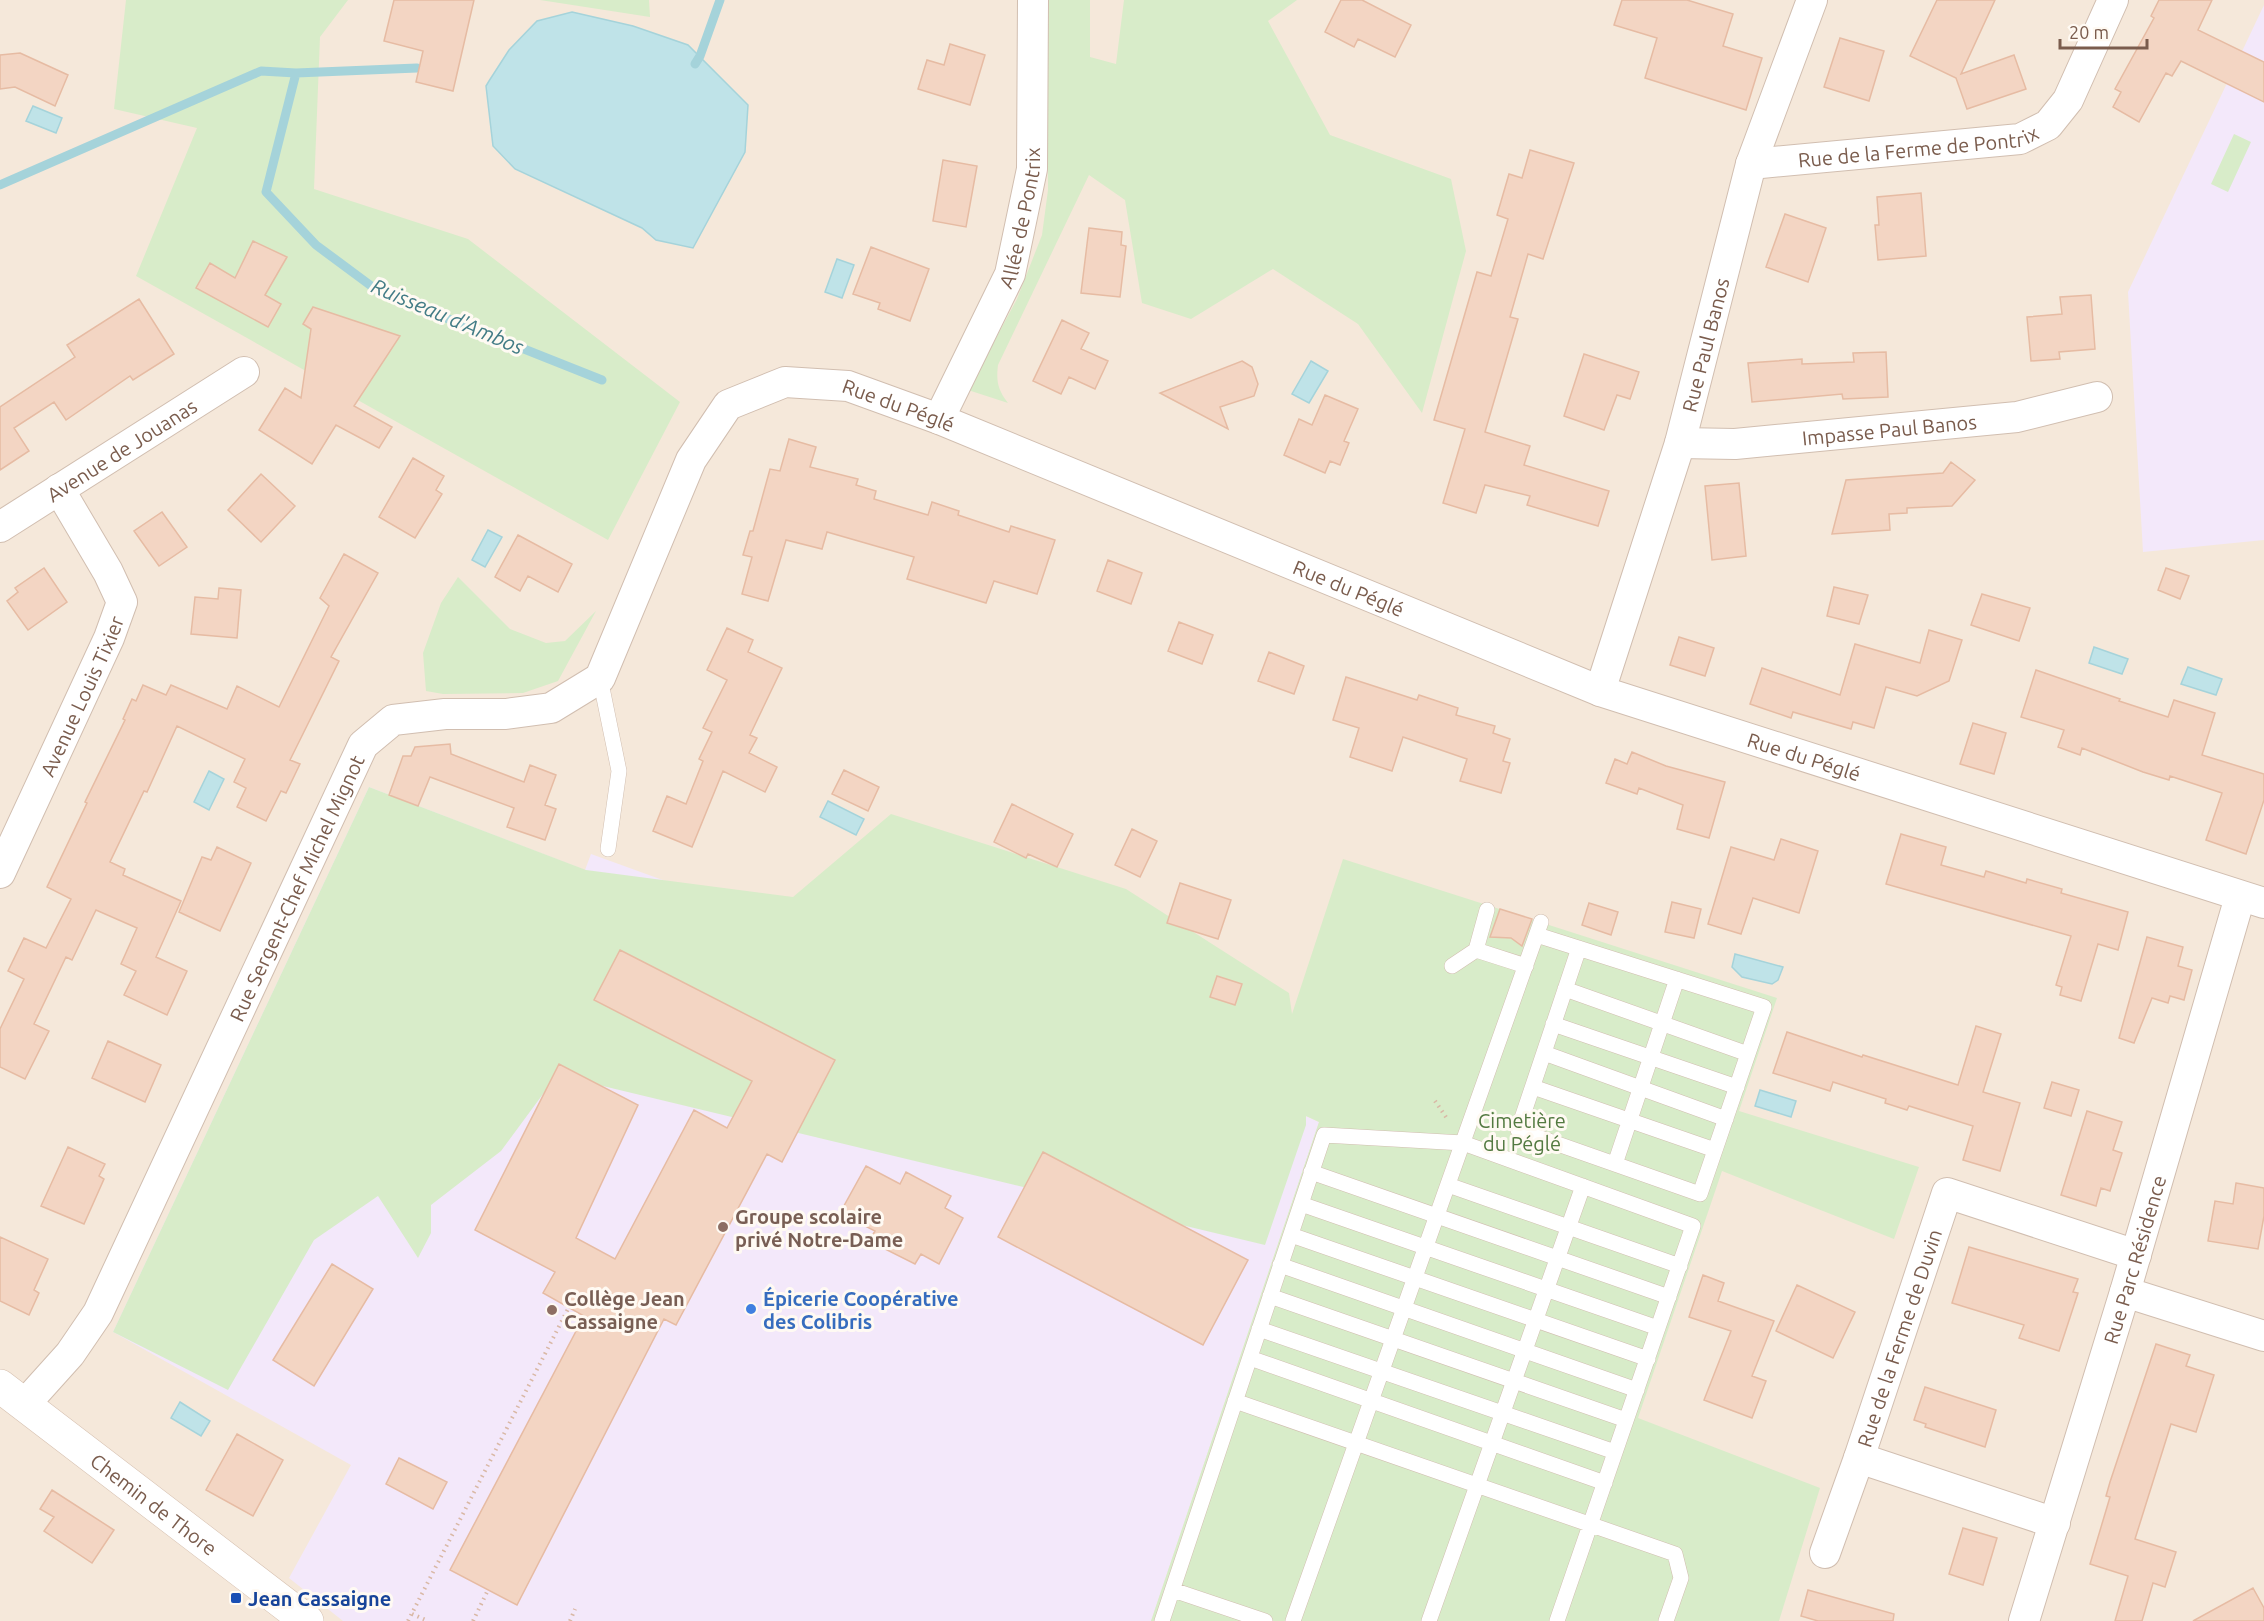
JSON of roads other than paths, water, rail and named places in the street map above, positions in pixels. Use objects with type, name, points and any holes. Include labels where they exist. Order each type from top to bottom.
[{"type":"street","name":"Allée de Pontrix","points":[[939,419],[1010,274],[1032,169],[1033,0]]},
{"type":"street","name":"Rue Paul Banos","points":[[1600,691],[1680,443],[1751,164],[1812,0]]},
{"type":"street","name":"Rue de la Ferme de Pontrix","points":[[1751,164],[2020,139],[2048,125],[2068,100],[2114,0]]},
{"type":"street","name":"Avenue de Jouanas","points":[[0,527],[244,372]]},
{"type":"street","name":"Rue du Péglé","points":[[600,678],[691,460],[728,405],[784,382],[848,386],[939,419],[1600,691],[2252,900]]},
{"type":"street","name":"Impasse Paul Banos","points":[[1680,443],[1735,444],[2017,417],[2097,397]]},
{"type":"street","name":"Avenue Louis Tixier","points":[[0,873],[109,638],[122,602],[108,572],[59,489]]},
{"type":"street","name":"Rue Sergent-Chef Michel Mignot","points":[[13,1395],[70,1354],[98,1313],[363,746],[393,720],[445,714],[506,714],[551,708],[600,678]]},
{"type":"street","name":"Rue Parc Résidence","points":[[2024,1621],[2136,1255],[2252,900]]},
{"type":"street","name":"Rue de la Ferme de Duvin","points":[[1825,1553],[1859,1458],[1928,1213],[1947,1193],[2136,1255]]},
{"type":"street","points":[[2126,1292],[2264,1336]]},
{"type":"street","name":"Chemin de Thore","points":[[13,1395],[307,1621]]},
{"type":"street","name":"Rue de la Ferme de Duvin","points":[[1859,1458],[2055,1523]]},
{"type":"lane","points":[[600,678],[618,771],[608,849]]},
{"type":"lane","points":[[1452,966],[1476,950],[1486,910]]},
{"type":"lane","points":[[1293,1621],[1539,928],[1579,948],[1764,1007],[1700,1194],[1518,1130],[1579,948]]},
{"type":"lane","points":[[1476,950],[1526,966]]},
{"type":"lane","points":[[1615,1164],[1677,979]]},
{"type":"lane","points":[[1565,989],[1748,1054]]},
{"type":"lane","points":[[1553,1024],[1737,1087]]},
{"type":"lane","points":[[1544,1053],[1726,1119]]},
{"type":"lane","points":[[1533,1087],[1715,1150]]},
{"type":"lane","points":[[1162,1621],[1324,1135],[1463,1143],[1693,1226],[1557,1621]]},
{"type":"lane","points":[[1311,1172],[1669,1297]]},
{"type":"lane","points":[[1448,1185],[1680,1266]]},
{"type":"lane","points":[[1429,1621],[1583,1186]]},
{"type":"lane","points":[[1301,1204],[1658,1328]]},
{"type":"lane","points":[[1291,1235],[1648,1359]]},
{"type":"lane","points":[[1280,1265],[1637,1390]]},
{"type":"lane","points":[[1270,1296],[1626,1420]]},
{"type":"lane","points":[[1259,1329],[1615,1452]]},
{"type":"lane","points":[[1250,1358],[1605,1483]]},
{"type":"lane","points":[[1235,1401],[1675,1554],[1681,1578],[1666,1621]]},
{"type":"lane","points":[[1173,1590],[1265,1621]]},
{"type":"water","points":[[572,12],[633,26],[688,45],[748,105],[745,152],[693,248],[656,240],[642,228],[515,169],[493,146],[486,86],[509,50],[537,21]]},
{"type":"water","points":[[33,106],[62,118],[56,133],[26,121]]},
{"type":"water","points":[[837,259],[854,265],[842,298],[825,292]]},
{"type":"water","points":[[1311,361],[1328,371],[1309,403],[1292,394]]},
{"type":"water","points":[[488,530],[502,537],[485,567],[472,560]]},
{"type":"water","points":[[2094,647],[2128,659],[2122,674],[2089,663]]},
{"type":"water","points":[[2188,667],[2222,679],[2216,695],[2181,684]]},
{"type":"water","points":[[209,771],[224,779],[209,810],[194,802]]},
{"type":"water","points":[[828,801],[864,819],[856,835],[820,817]]},
{"type":"water","points":[[1735,954],[1783,967],[1778,980],[1772,984],[1742,977],[1732,967]]},
{"type":"water","points":[[1760,1090],[1796,1101],[1791,1117],[1755,1106]]},
{"type":"water","points":[[180,1402],[210,1421],[201,1436],[171,1418]]},
{"type":"waterway","points":[[695,64],[720,0]]},
{"type":"waterway","name":"Ruisseau d'Ambos","points":[[0,185],[261,71],[296,73],[417,68]]},
{"type":"waterway","name":"Ruisseau d'Ambos","points":[[296,73],[266,192],[316,245],[378,291],[602,380]]},
{"type":"place","name":"Groupe scolaire privé Notre-Dame","points":[[723,1227]]},
{"type":"place","name":"Épicerie Coopérative des Colibris","points":[[751,1309]]},
{"type":"place","name":"Collège Jean Cassaigne","points":[[552,1310]]},
{"type":"place","name":"Jean Cassaigne","points":[[236,1598]]},
{"type":"park label","name":"Cimetière du Péglé","points":[[1522,1132]]}]
